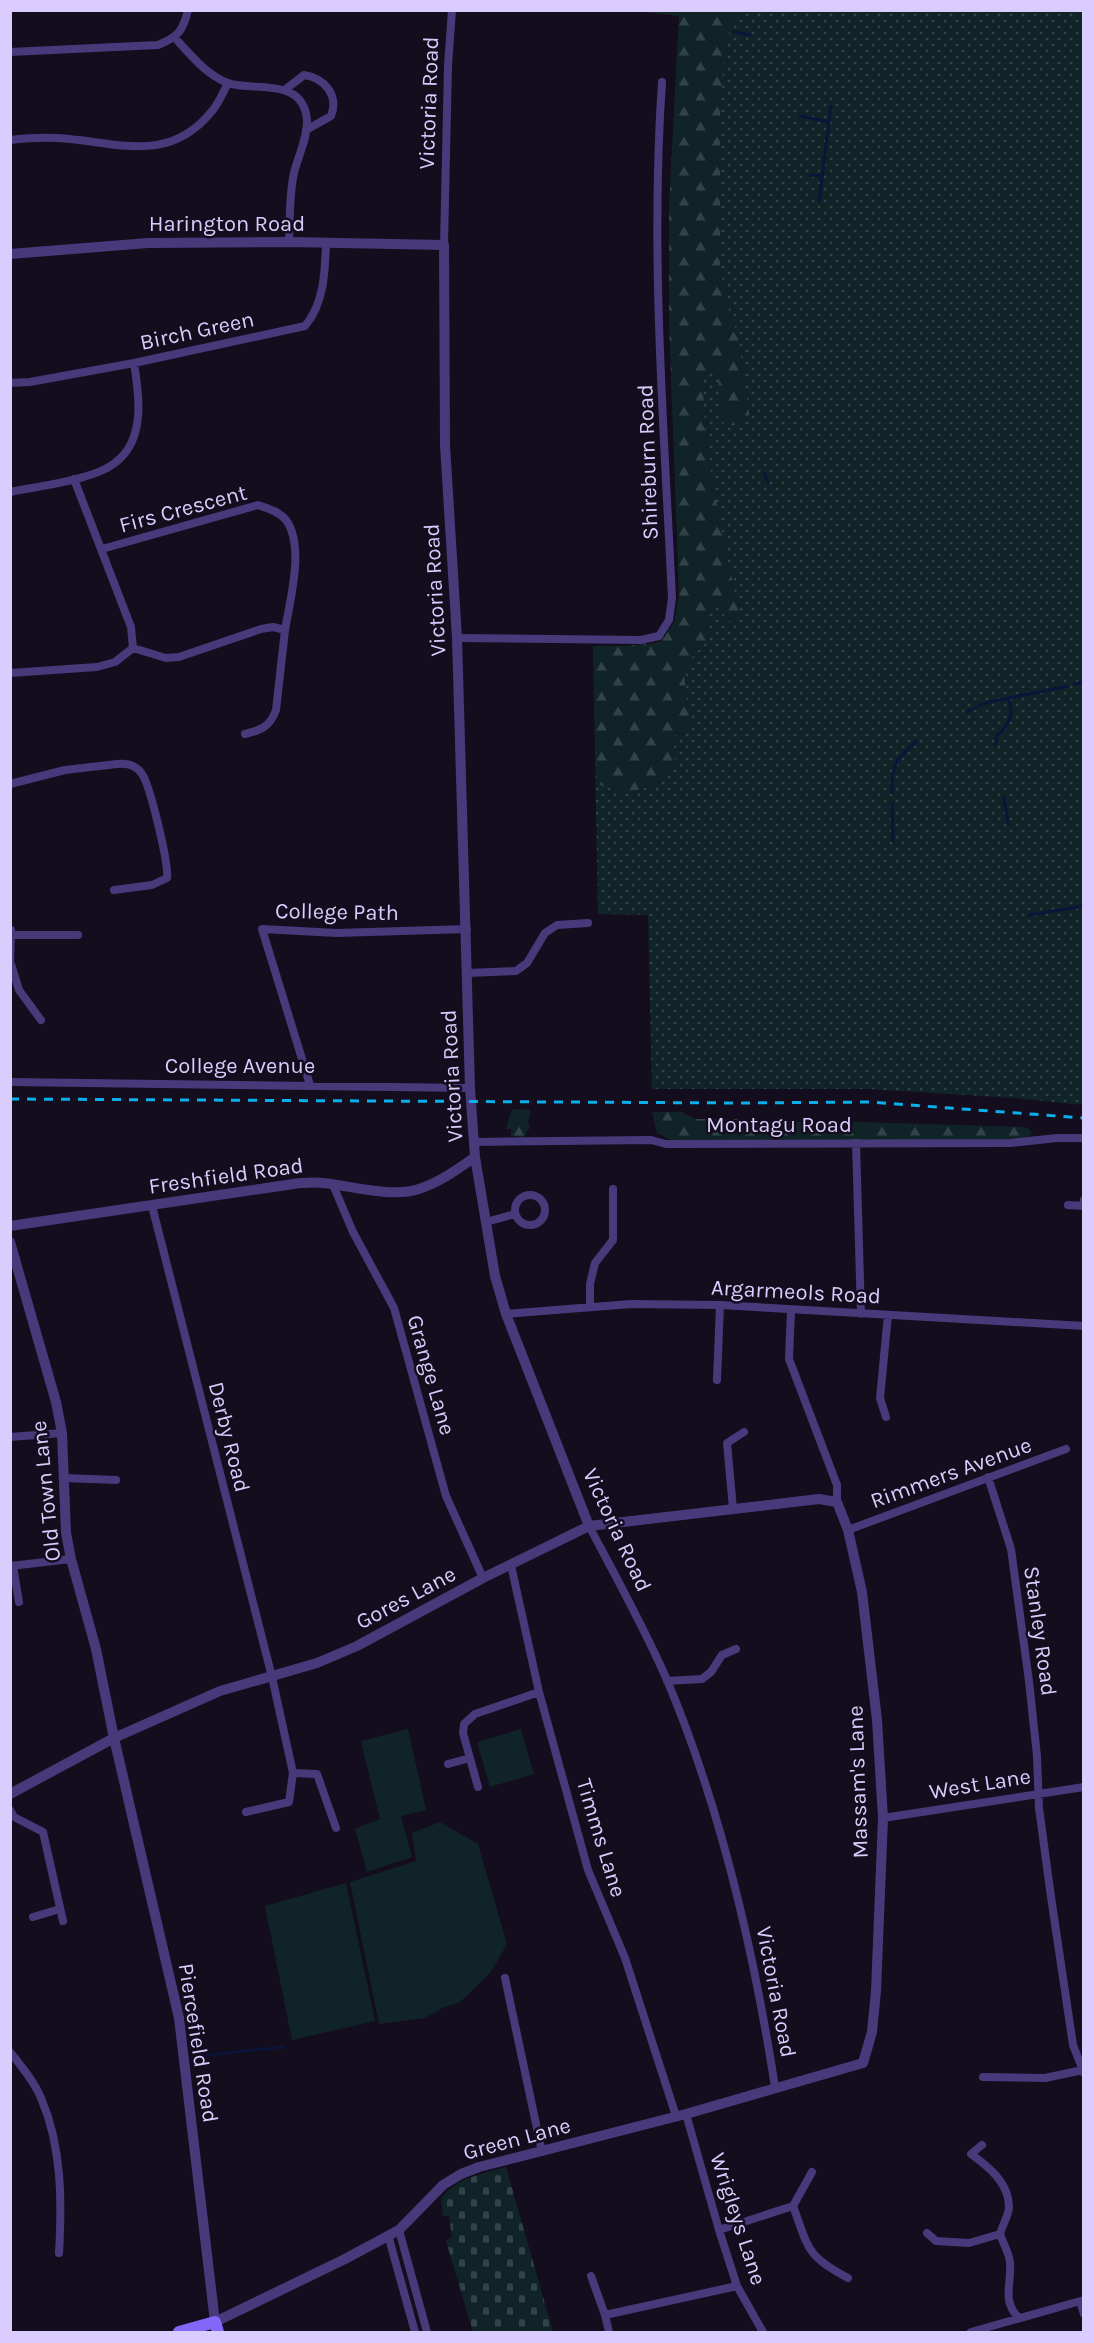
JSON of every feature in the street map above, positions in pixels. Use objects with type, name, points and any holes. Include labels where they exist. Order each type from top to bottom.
[{"type":"main road","points":[[179,2332],[217,2327]]},
{"type":"street","points":[[10,52],[158,45],[175,38],[185,21],[188,10]]},
{"type":"street","name":"Victoria Road","points":[[452,10],[448,66],[444,245],[445,445],[458,638],[470,1088],[474,1142],[486,1222],[495,1276],[506,1314],[589,1526],[627,1597],[667,1681],[709,1791],[743,1929],[775,2087]]},
{"type":"street","points":[[175,38],[201,66],[228,83],[286,89],[303,106],[307,118],[306,130],[293,175],[289,242]]},
{"type":"street","points":[[286,89],[304,75],[318,79],[331,91],[334,99],[331,116],[306,130]]},
{"type":"street","name":"Shireburn Road","points":[[458,638],[641,640],[658,636],[669,620],[672,598],[660,323],[657,162],[662,82]]},
{"type":"street","points":[[10,140],[58,138],[145,147],[173,142],[198,126],[214,110],[228,83]]},
{"type":"street","name":"Harington Road","points":[[10,254],[148,243],[289,242],[444,245]]},
{"type":"street","name":"Birch Green","points":[[10,383],[30,382],[134,363],[304,326],[313,316],[319,300],[326,244]]},
{"type":"street","points":[[10,492],[74,479],[117,462],[134,435],[138,418],[139,397],[134,363]]},
{"type":"street","points":[[74,479],[131,627],[133,648]]},
{"type":"street","name":"Firs Crescent","points":[[102,549],[258,505],[271,509],[285,519],[294,536],[292,585],[276,710],[272,722],[264,729],[245,734]]},
{"type":"street","points":[[133,648],[156,656],[172,658],[261,629],[273,627],[285,630]]},
{"type":"street","points":[[10,673],[97,668],[115,662],[133,648]]},
{"type":"street","points":[[10,784],[65,771],[117,764],[125,764],[138,770],[145,780],[150,796],[166,861],[167,878],[152,885],[114,890]]},
{"type":"street","points":[[467,973],[516,970],[527,963],[545,933],[557,925],[588,922]]},
{"type":"street","name":"College Path","points":[[310,1084],[262,929],[337,933],[466,929]]},
{"type":"street","points":[[10,930],[11,964],[19,990],[41,1020]]},
{"type":"street","points":[[11,935],[78,935]]},
{"type":"street","name":"College Avenue","points":[[10,1083],[310,1084],[470,1088]]},
{"type":"street","name":"Montagu Road","points":[[474,1142],[651,1140],[666,1144],[1010,1143],[1083,1138]]},
{"type":"street","points":[[856,1143],[861,1314]]},
{"type":"street","name":"Freshfield Road","points":[[10,1226],[300,1183],[362,1189],[418,1190],[444,1178],[476,1157]]},
{"type":"street","name":"Grange Lane","points":[[333,1185],[353,1232],[394,1308],[446,1496],[483,1578]]},
{"type":"street","points":[[590,1307],[590,1284],[595,1263],[613,1240],[613,1189]]},
{"type":"street","points":[[1068,1205],[1083,1206],[1083,1200]]},
{"type":"street","name":"Derby Road","points":[[152,1206],[272,1677],[293,1773]]},
{"type":"street","points":[[486,1222],[515,1214]]},
{"type":"street","name":"Old Town Lane","points":[[10,1242],[53,1388],[62,1433],[66,1533],[96,1649],[114,1738]]},
{"type":"street","name":"Argarmeols Road","points":[[506,1314],[631,1304],[720,1305],[791,1311],[1083,1326]]},
{"type":"street","points":[[717,1380],[720,1305]]},
{"type":"street","points":[[791,1311],[789,1359],[837,1485],[837,1502]]},
{"type":"street","points":[[886,1417],[880,1398],[888,1315]]},
{"type":"street","points":[[734,1509],[727,1443],[744,1432]]},
{"type":"street","points":[[10,1437],[62,1433]]},
{"type":"street","name":"Rimmers Avenue","points":[[848,1530],[1066,1449]]},
{"type":"street","name":"Stanley Road","points":[[988,1477],[1011,1549],[1029,1681],[1039,1808],[1065,1999],[1073,2045],[1083,2072]]},
{"type":"street","points":[[64,1479],[116,1480]]},
{"type":"street","name":"Gores Lane","points":[[10,1794],[114,1738],[220,1691],[317,1663],[357,1646],[483,1578],[589,1526],[819,1499],[837,1502]]},
{"type":"street","name":"Massam's Lane","points":[[837,1502],[848,1530],[863,1604],[877,1720],[884,1818],[876,1991],[872,2032],[862,2063]]},
{"type":"street","points":[[19,1602],[12,1566],[71,1559]]},
{"type":"street","name":"Timms Lane","points":[[511,1565],[539,1692],[588,1870],[625,1958],[681,2115]]},
{"type":"street","points":[[667,1681],[702,1679],[711,1672],[722,1655],[736,1649]]},
{"type":"street","points":[[478,1787],[463,1732],[464,1724],[475,1714],[539,1692]]},
{"type":"street","name":"Piercefield Road","points":[[114,1738],[180,2018],[217,2327]]},
{"type":"street","points":[[448,1764],[470,1758]]},
{"type":"street","points":[[246,1812],[289,1802],[293,1773],[317,1774],[336,1828]]},
{"type":"street","name":"West Lane","points":[[884,1818],[1083,1787]]},
{"type":"street","points":[[10,1810],[14,1818],[43,1832],[63,1921]]},
{"type":"street","points":[[33,1917],[60,1909]]},
{"type":"street","points":[[505,1978],[542,2152]]},
{"type":"street","points":[[10,2052],[41,2098],[60,2168],[62,2206],[58,2253]]},
{"type":"street","name":"Green Lane","points":[[217,2327],[393,2232],[443,2186],[461,2174],[479,2167],[681,2115],[862,2063]]},
{"type":"street","points":[[983,2077],[1045,2078],[1083,2072]]},
{"type":"street","name":"Wrigleys Lane","points":[[681,2115],[737,2286],[763,2332]]},
{"type":"street","points":[[982,2145],[971,2154],[989,2167],[1005,2187],[1010,2208],[1000,2234],[1010,2258],[1011,2277],[1008,2300],[1012,2311],[1019,2318]]},
{"type":"street","points":[[719,2230],[793,2206],[812,2172]]},
{"type":"street","points":[[793,2206],[810,2252],[824,2266],[848,2278]]},
{"type":"street","points":[[393,2232],[415,2332]]},
{"type":"street","points":[[393,2232],[427,2332]]},
{"type":"street","points":[[927,2233],[936,2241],[969,2243],[1000,2234]]},
{"type":"street","points":[[932,2250],[936,2241]]},
{"type":"street","points":[[591,2276],[609,2332]]},
{"type":"street","points":[[605,2315],[737,2286]]},
{"type":"street","points":[[971,2332],[1082,2300],[1083,2314]]},
{"type":"green space","points":[[636,11],[739,11],[739,18],[726,38],[720,104],[720,270],[739,342],[750,420],[724,428],[717,370],[703,375],[710,465],[739,614],[727,623],[720,603],[706,612],[709,638],[691,659],[684,674],[691,732],[673,736],[676,763],[663,779],[646,788],[629,791],[604,787],[597,783],[593,646],[643,646],[662,641],[674,622],[679,595],[669,321],[669,206],[679,16]]},
{"type":"green space","points":[[700,11],[1083,11],[1083,1105],[870,1089],[652,1089],[648,915],[598,914],[593,648],[660,643],[680,614]]},
{"type":"green space","points":[[512,1109],[531,1110],[528,1123],[530,1127],[524,1137],[511,1136],[511,1129],[506,1129]]},
{"type":"green space","points":[[652,1112],[682,1112],[695,1119],[742,1119],[760,1122],[857,1122],[1023,1127],[1028,1128],[1032,1133],[1025,1139],[1010,1140],[679,1144],[657,1133]]},
{"type":"green space","points":[[408,1729],[426,1810],[401,1816],[412,1857],[367,1872],[355,1829],[380,1819],[361,1741]]},
{"type":"green space","points":[[521,1729],[534,1774],[490,1787],[477,1742]]},
{"type":"green space","points":[[440,1822],[478,1844],[507,1944],[491,1972],[460,2002],[442,2008],[425,2018],[379,2024],[350,1882],[416,1861],[412,1833]]},
{"type":"green space","points":[[346,1883],[375,2021],[292,2040],[265,1906]]},
{"type":"green space","points":[[506,2167],[553,2332],[473,2332],[446,2241],[452,2237],[449,2216],[443,2216],[441,2199],[462,2181]]},
{"type":"waterway","points":[[734,32],[750,35]]},
{"type":"waterway","points":[[819,201],[831,106]]},
{"type":"waterway","points":[[800,116],[829,122]]},
{"type":"waterway","points":[[810,175],[822,176]]},
{"type":"waterway","points":[[764,473],[768,482]]},
{"type":"waterway","points":[[1074,684],[1084,682]]},
{"type":"waterway","points":[[967,712],[985,703],[1068,686]]},
{"type":"waterway","points":[[996,745],[996,737],[1010,719],[1011,710],[1008,698]]},
{"type":"waterway","points":[[892,793],[896,763],[904,752],[917,741]]},
{"type":"waterway","points":[[1004,798],[1008,824]]},
{"type":"waterway","points":[[892,804],[893,841]]},
{"type":"waterway","points":[[1029,915],[1084,906]]},
{"type":"waterway","points":[[198,2056],[282,2047]]},
{"type":"railway","points":[[10,1099],[869,1102],[1084,1118]]}]
